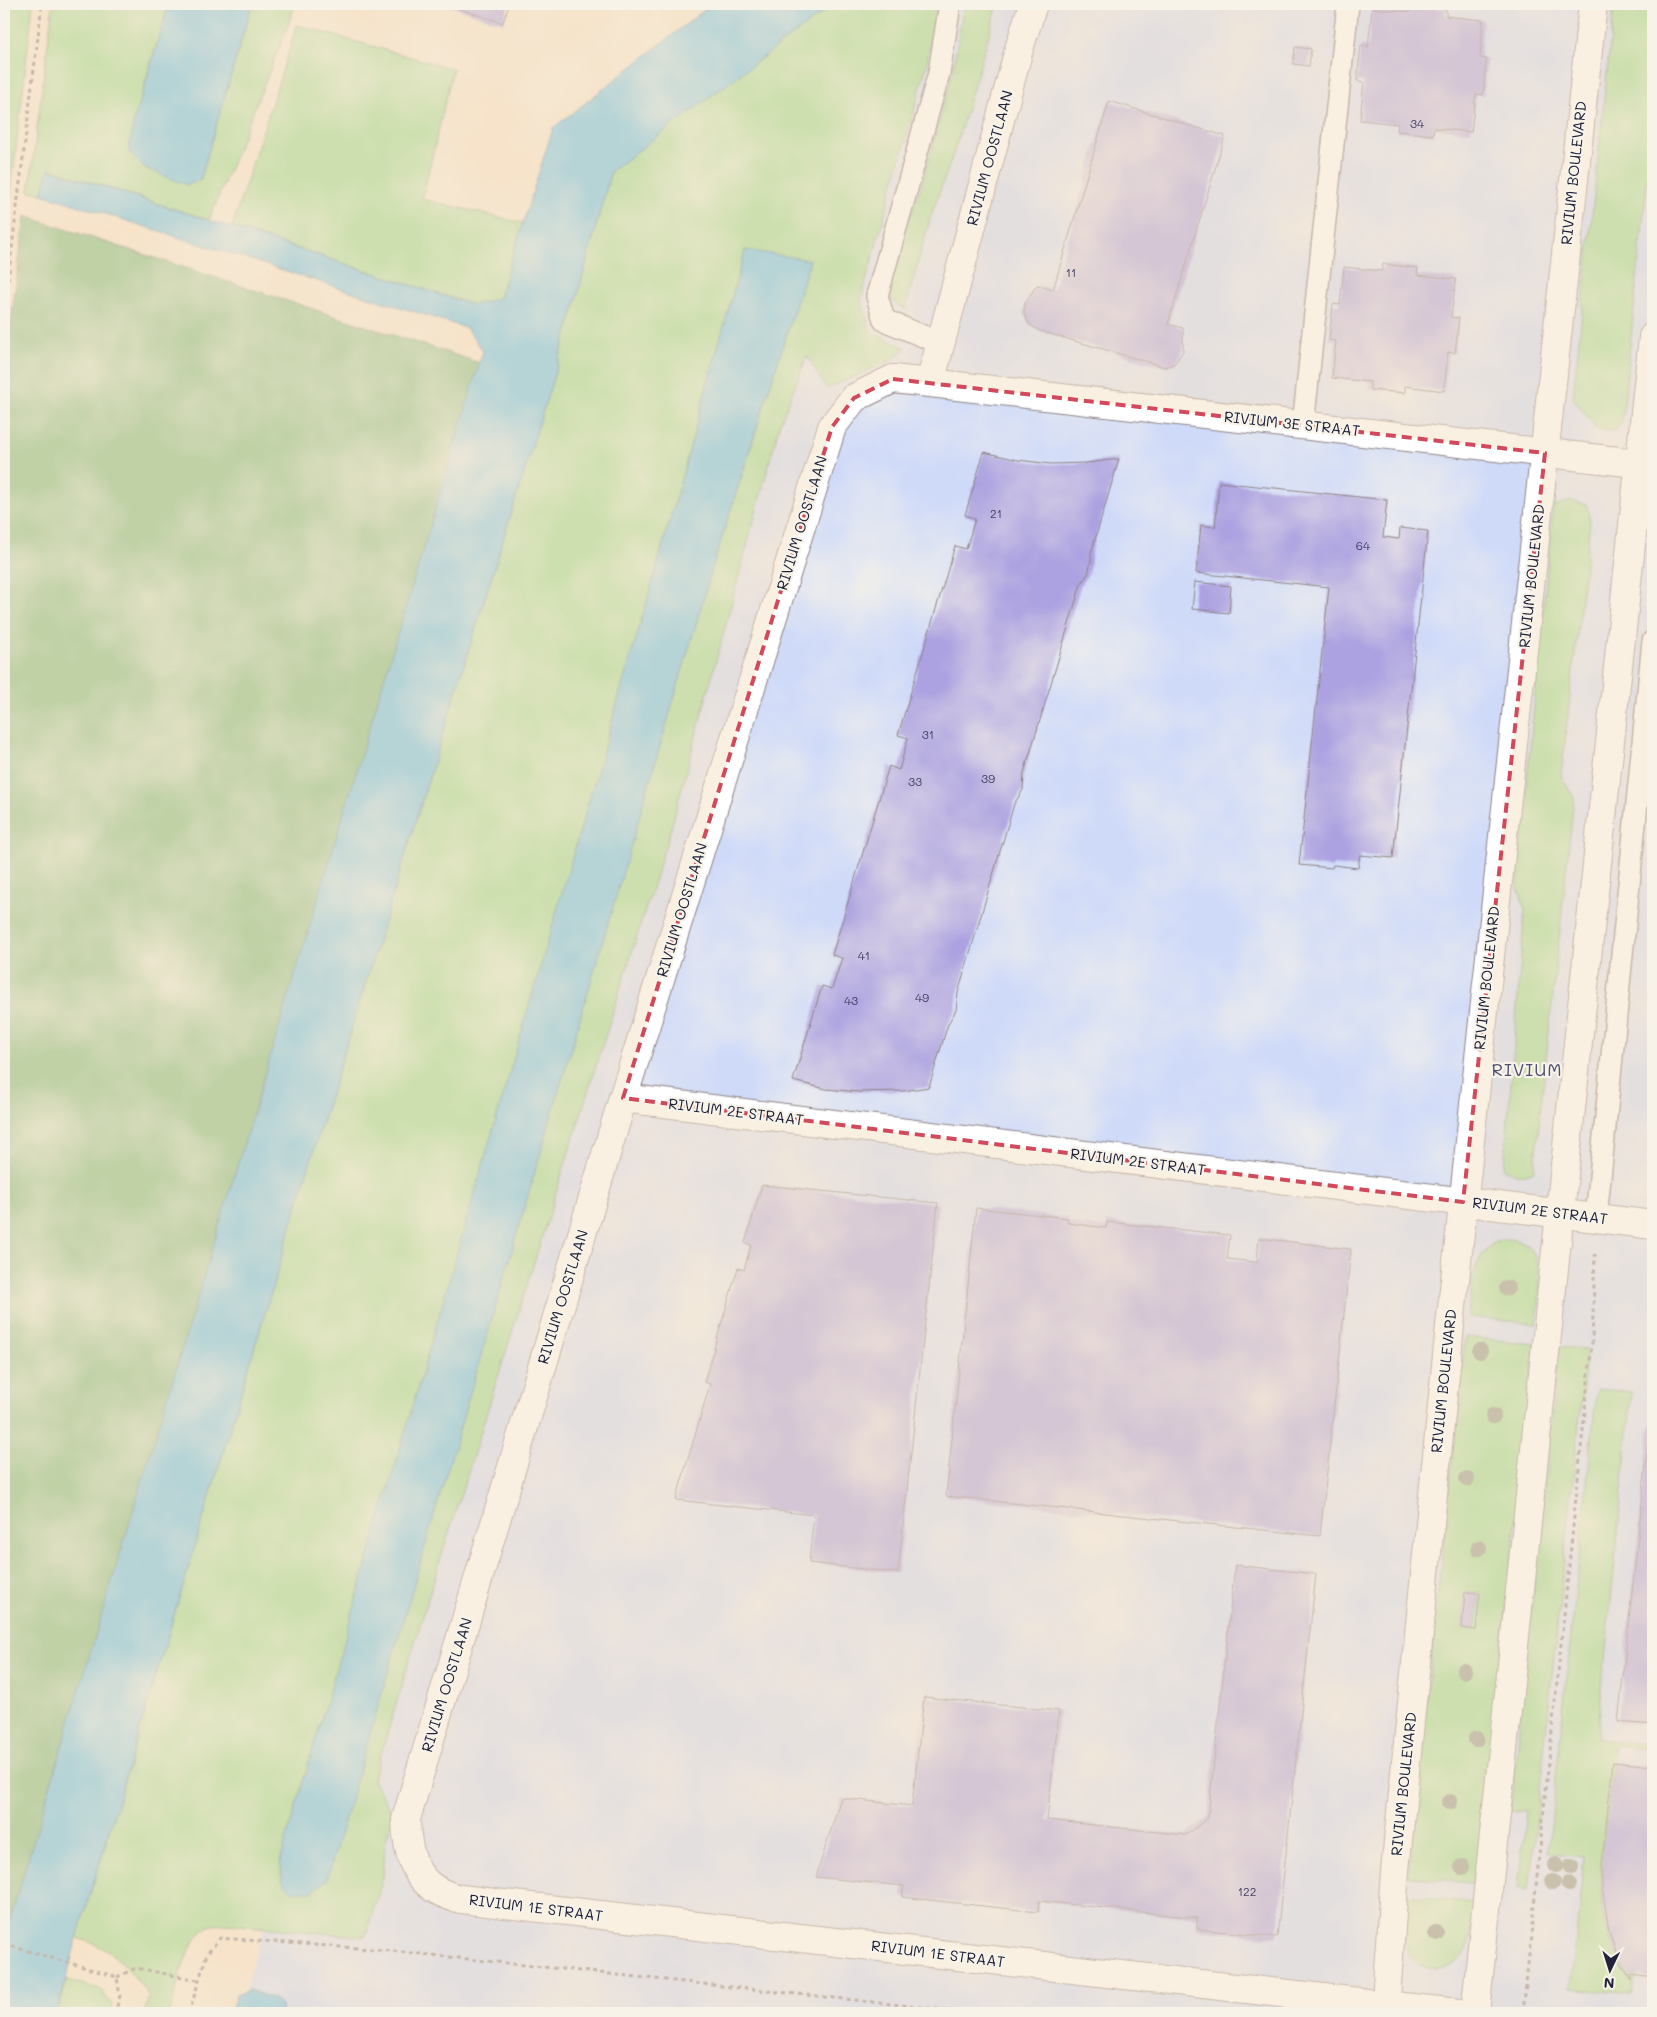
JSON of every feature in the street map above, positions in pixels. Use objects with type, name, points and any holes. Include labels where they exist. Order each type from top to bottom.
[{"type":"street","name":"RIVIUM OOSTLAAN","points":[[424,1880],[409,1852],[406,1819],[623,1098],[832,427],[854,398],[893,379],[930,383],[1019,49],[1033,4]]},
{"type":"street","name":"RIVIUM BOULEVARD","points":[[1385,2009],[1395,1871],[1463,1202],[1593,4]]},
{"type":"street","points":[[1475,2013],[1560,1214],[1647,464],[1653,337]]},
{"type":"street","name":"RIVIUM 3E STRAAT","points":[[930,383],[1647,464]]},
{"type":"street","name":"RIVIUM 2E STRAAT","points":[[623,1098],[1653,1225]]},
{"type":"street","name":"RIVIUM 1E STRAAT","points":[[424,1880],[445,1896],[461,1899],[1385,2009],[1458,2013]]},
{"type":"lane","points":[[940,343],[884,320],[877,296],[939,73],[950,4]]},
{"type":"lane","points":[[1303,426],[1348,4]]},
{"type":"lane","points":[[1596,1218],[1653,641]]},
{"type":"path","points":[[4,312],[42,4]]},
{"type":"path","points":[[1523,2013],[1592,1342],[1596,1218]]},
{"type":"path","points":[[189,2013],[207,1954],[220,1938],[383,1950],[976,2013]]},
{"type":"path","points":[[4,1944],[117,1977],[136,1968],[198,1980]]},
{"type":"path","points":[[115,2013],[120,1996],[117,1977]]},
{"type":"highlighted area","points":[[893,379],[1545,453],[1463,1202],[623,1098],[832,427],[854,398]]},
{"type":"shaded area","name":"RIVIUM","points":[[759,4],[1653,4],[1653,2013],[238,2013],[725,398]]},
{"type":"green space","points":[[4,4],[33,4],[12,182],[4,180]]},
{"type":"green space","points":[[53,4],[169,4],[133,123],[200,180],[252,4],[295,4],[209,220],[50,169],[42,194],[29,191]]},
{"type":"green space","points":[[834,4],[936,4],[926,68],[861,299],[871,332],[906,348],[892,360],[827,389],[807,356],[780,423],[671,828],[427,1602],[373,1780],[393,1815],[385,1844],[383,1878],[365,1937],[226,1924],[209,1926],[199,1934],[187,1955],[170,2013],[144,2013],[149,1996],[126,1967],[111,1953],[101,1947],[77,1938],[325,1113],[569,327],[611,171]],"holes":[[[745,251],[810,260],[716,556],[653,580]]]},
{"type":"green space","points":[[964,4],[998,4],[955,149],[930,219],[905,310],[889,298],[887,277],[921,186],[953,70]]},
{"type":"green space","points":[[1614,4],[1652,4],[1646,54],[1653,66],[1653,126],[1622,422],[1615,431],[1598,430],[1573,398]]},
{"type":"green space","points":[[297,25],[453,69],[422,199],[523,223],[499,298],[473,305],[232,227]]},
{"type":"green space","points":[[4,180],[12,182],[4,252]]},
{"type":"green space","points":[[25,216],[480,363],[10,1920],[4,1919],[4,375]]},
{"type":"green space","points":[[1571,501],[1587,505],[1590,522],[1561,776],[1574,798],[1534,1171],[1519,1174],[1504,1168],[1525,908],[1517,885],[1553,506]]},
{"type":"green space","points":[[1501,1239],[1517,1241],[1528,1247],[1535,1256],[1540,1283],[1537,1324],[1468,1317],[1474,1272],[1478,1262],[1491,1245]]},
{"type":"green space","points":[[1465,1337],[1535,1344],[1477,1884],[1408,1876]],"holes":[[[1466,1592],[1480,1593],[1476,1630],[1462,1628]]]},
{"type":"green space","points":[[1559,1347],[1587,1349],[1529,1890],[1518,1888],[1526,1812],[1510,1810]]},
{"type":"green space","points":[[1597,1389],[1632,1392],[1597,1739],[1653,1745],[1653,1749],[1615,1745],[1603,1851],[1602,1893],[1604,1913],[1608,1931],[1621,1965],[1630,1981],[1631,1975],[1635,1976],[1633,1994],[1571,1988],[1584,1856],[1548,1853]]},
{"type":"green space","points":[[1406,1895],[1475,1903],[1467,1946],[1465,1952],[1456,1963],[1437,1969],[1424,1967],[1415,1961],[1405,1942],[1404,1918]]},
{"type":"green space","points":[[67,1980],[100,1989],[112,2005],[110,2013],[57,2013]]},
{"type":"water","points":[[169,4],[252,4],[200,180],[187,185],[145,168],[129,152],[133,124]]},
{"type":"water","points":[[712,4],[834,4],[611,171],[569,327],[325,1113],[77,1938],[57,2013],[4,2013],[4,1939],[483,351],[466,328],[42,194],[49,169],[473,305],[499,298],[553,128]]},
{"type":"water","points":[[745,250],[810,260],[716,556],[327,1880],[312,1891],[292,1891],[283,1882],[280,1861],[653,580]]},
{"type":"water","points":[[249,1990],[274,1999],[282,2007],[280,2013],[230,2013],[236,1995]]},
{"type":"building","points":[[444,4],[509,4],[503,23]]},
{"type":"building","points":[[1411,5],[1446,9],[1446,16],[1483,20],[1480,58],[1487,59],[1483,95],[1476,94],[1471,132],[1434,128],[1433,135],[1397,131],[1398,124],[1360,120],[1364,82],[1357,81],[1361,45],[1368,47],[1372,8],[1410,12]]},
{"type":"building","points":[[1295,47],[1311,49],[1309,66],[1293,64]]},
{"type":"building","points":[[1109,101],[1225,136],[1168,324],[1183,328],[1183,351],[1174,364],[1165,367],[1040,331],[1029,324],[1024,313],[1025,303],[1037,285],[1053,290]]},
{"type":"building","points":[[1383,264],[1418,268],[1417,275],[1456,279],[1451,317],[1459,318],[1455,353],[1448,352],[1444,391],[1405,386],[1405,393],[1370,390],[1370,382],[1332,378],[1336,341],[1329,340],[1333,304],[1340,305],[1344,267],[1382,271]]},
{"type":"building","points":[[984,452],[1018,460],[1051,464],[1086,463],[1119,459],[1091,553],[1088,574],[1081,584],[1024,773],[1023,790],[1014,804],[958,993],[956,1010],[948,1024],[929,1087],[903,1091],[859,1092],[826,1089],[793,1081],[822,986],[832,989],[842,958],[832,955],[889,766],[899,770],[908,738],[898,735],[955,546],[966,549],[975,519],[965,515]]},
{"type":"building","points":[[1219,482],[1387,500],[1383,537],[1399,539],[1400,528],[1428,531],[1393,858],[1360,855],[1358,868],[1333,865],[1332,868],[1299,865],[1329,587],[1196,573],[1201,525],[1215,527]]},
{"type":"building","points":[[1195,582],[1231,586],[1229,613],[1192,609]]},
{"type":"building","points":[[762,1185],[938,1203],[898,1573],[809,1563],[814,1515],[676,1500],[710,1384],[704,1382],[738,1268],[744,1270],[751,1245],[745,1243]]},
{"type":"building","points":[[976,1208],[1068,1218],[1068,1223],[1106,1228],[1107,1222],[1230,1235],[1227,1259],[1257,1262],[1259,1238],[1351,1249],[1320,1536],[946,1496]]},
{"type":"building","points":[[1653,1422],[1653,1725],[1618,1722],[1650,1426]]},
{"type":"building","points":[[1235,1565],[1316,1574],[1277,1937],[1197,1929],[1197,1918],[1039,1901],[1038,1912],[902,1897],[904,1886],[816,1877],[841,1798],[912,1806],[924,1697],[1059,1711],[1047,1820],[1186,1835],[1208,1818]]},
{"type":"building","points":[[1465,1592],[1480,1593],[1476,1630],[1462,1628]]},
{"type":"building","points":[[1613,1762],[1653,1766],[1653,1978],[1631,1975],[1631,1981],[1618,1957],[1609,1932],[1602,1887],[1602,1862]]},
{"type":"district","name":"RIVIUM","points":[[1527,1070]]}]
